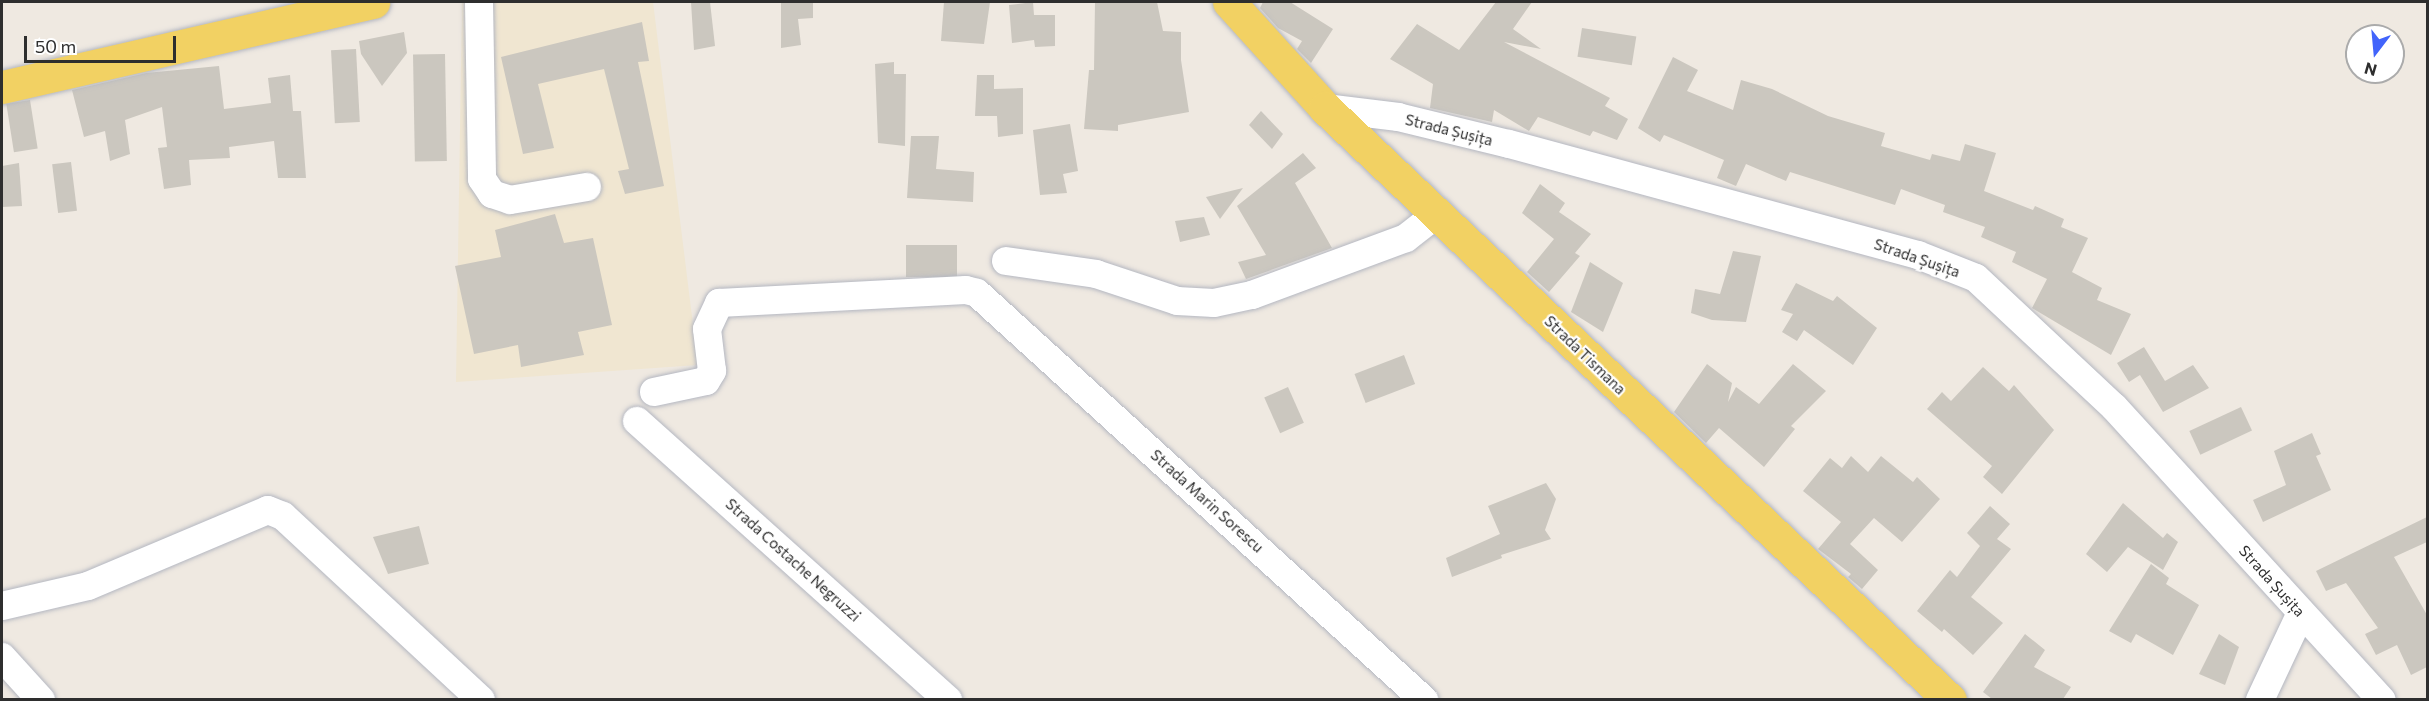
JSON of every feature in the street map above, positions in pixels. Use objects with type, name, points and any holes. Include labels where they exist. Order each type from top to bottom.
[{"type":"main road","points":[[2,87],[373,2]]},
{"type":"main road","name":"Strada Tismana","points":[[1229,2],[1325,108],[1950,699]]},
{"type":"street","points":[[479,2],[482,179],[492,194],[510,200],[586,188]]},
{"type":"street","name":"Strada Șușița","points":[[1325,108],[1398,117],[1555,156],[1918,255],[1976,278],[2114,407],[2382,699]]},
{"type":"street","points":[[1006,261],[1096,274],[1177,301],[1214,303],[1252,295],[1406,238],[1437,214]]},
{"type":"street","name":"Strada Marin Sorescu","points":[[654,392],[706,381],[712,371],[707,328],[719,303],[966,290],[990,302],[1424,699]]},
{"type":"street","name":"Strada Costache Negruzzi","points":[[637,421],[948,699]]},
{"type":"street","points":[[2,606],[88,586],[268,510],[283,516],[481,699]]},
{"type":"street","points":[[2260,699],[2301,613]]},
{"type":"street","points":[[2,657],[41,699]]},
{"type":"shaded area","points":[[653,2],[698,365],[456,382],[462,3]]},
{"type":"building","points":[[691,2],[710,2],[715,46],[694,50]]},
{"type":"building","points":[[781,2],[813,2],[813,18],[798,19],[801,45],[781,48]]},
{"type":"building","points":[[944,2],[990,2],[984,44],[941,41]]},
{"type":"building","points":[[1033,2],[1034,15],[1055,15],[1055,46],[1035,47],[1034,40],[1012,43],[1009,5]]},
{"type":"building","points":[[1095,2],[1157,2],[1163,31],[1181,32],[1181,60],[1189,112],[1118,125],[1118,131],[1084,129],[1089,70],[1094,70]]},
{"type":"building","points":[[1263,2],[1290,2],[1333,29],[1311,63],[1297,49],[1302,41],[1278,28],[1260,8]]},
{"type":"building","points":[[1496,2],[1532,2],[1513,29],[1541,49],[1504,42],[1610,98],[1605,106],[1628,119],[1617,140],[1593,131],[1590,136],[1538,117],[1529,131],[1494,110],[1492,122],[1430,108],[1433,84],[1390,59],[1417,24],[1459,50]]},
{"type":"building","points":[[642,22],[649,61],[638,62],[664,186],[625,194],[618,171],[629,169],[604,69],[538,84],[554,148],[523,154],[501,57]]},
{"type":"building","points":[[1582,28],[1636,37],[1632,65],[1577,57]]},
{"type":"building","points":[[404,32],[407,53],[382,86],[361,54],[359,41]]},
{"type":"building","points":[[356,49],[360,122],[335,123],[331,50]]},
{"type":"building","points":[[445,54],[447,161],[415,162],[413,55]]},
{"type":"building","points":[[1673,57],[1698,70],[1687,91],[1733,110],[1741,80],[1772,89],[1828,116],[1885,133],[1881,146],[1930,160],[1932,154],[1960,161],[1965,144],[1996,153],[1984,191],[2033,210],[2035,206],[2064,219],[2061,227],[2088,238],[2072,272],[2102,288],[2097,300],[2131,314],[2111,355],[2032,308],[2047,279],[2012,262],[2016,252],[1981,237],[1985,227],[1943,212],[1945,205],[1901,189],[1895,205],[1790,172],[1786,181],[1746,164],[1736,186],[1717,178],[1724,160],[1664,135],[1660,142],[1638,128]]},
{"type":"building","points":[[894,62],[894,74],[906,74],[905,146],[878,143],[875,64]]},
{"type":"building","points":[[219,66],[224,109],[271,103],[268,78],[290,75],[293,111],[301,111],[306,178],[278,178],[274,141],[229,147],[230,158],[189,160],[191,185],[164,189],[158,148],[167,147],[162,107],[125,120],[130,154],[110,161],[105,131],[84,137],[72,90],[146,73]]},
{"type":"building","points":[[977,75],[994,75],[994,89],[1023,88],[1023,134],[998,137],[997,116],[975,116]]},
{"type":"building","points":[[30,100],[38,148],[14,152],[6,104]]},
{"type":"building","points":[[1261,111],[1283,134],[1272,149],[1249,125]]},
{"type":"building","points":[[1070,124],[1078,171],[1063,174],[1067,193],[1040,195],[1033,130]]},
{"type":"building","points":[[911,136],[939,136],[936,169],[974,172],[973,202],[907,198]]},
{"type":"building","points":[[1303,153],[1316,168],[1295,183],[1332,248],[1246,279],[1238,262],[1266,255],[1237,206]]},
{"type":"building","points":[[71,162],[77,211],[58,213],[52,164]]},
{"type":"building","points":[[19,163],[22,206],[2,207],[2,166]]},
{"type":"building","points":[[1540,184],[1565,203],[1559,212],[1591,234],[1575,253],[1580,256],[1549,292],[1527,272],[1554,239],[1522,213]]},
{"type":"building","points":[[1243,188],[1220,219],[1206,197]]},
{"type":"building","points":[[555,214],[564,243],[593,238],[612,325],[578,332],[584,355],[521,367],[518,345],[474,354],[455,266],[501,257],[495,230]]},
{"type":"building","points":[[1204,217],[1210,235],[1180,242],[1175,221]]},
{"type":"building","points":[[906,245],[957,245],[957,277],[906,277]]},
{"type":"building","points":[[1733,251],[1761,256],[1746,322],[1712,320],[1691,313],[1695,289],[1720,294]]},
{"type":"building","points":[[1590,262],[1623,283],[1603,332],[1571,312]]},
{"type":"building","points":[[1796,283],[1833,301],[1837,296],[1877,328],[1853,365],[1804,330],[1797,341],[1782,332],[1793,314],[1781,310]]},
{"type":"building","points":[[2144,347],[2165,381],[2193,365],[2209,388],[2163,412],[2140,375],[2129,382],[2117,363]]},
{"type":"building","points":[[1404,355],[1415,384],[1366,403],[1355,374]]},
{"type":"building","points":[[1707,364],[1732,383],[1728,402],[1736,387],[1759,404],[1793,364],[1826,391],[1791,426],[1795,429],[1764,467],[1719,428],[1706,443],[1674,412]]},
{"type":"building","points":[[1983,367],[2009,391],[2014,385],[2054,430],[2002,494],[1983,477],[1992,466],[1927,409],[1942,392],[1951,401]]},
{"type":"building","points":[[1288,387],[1304,423],[1280,433],[1264,398]]},
{"type":"building","points":[[2241,407],[2252,431],[2200,455],[2189,431]]},
{"type":"building","points":[[2312,433],[2321,454],[2316,456],[2331,490],[2263,522],[2253,500],[2286,485],[2274,451]]},
{"type":"building","points":[[1851,456],[1868,472],[1881,456],[1913,482],[1917,477],[1940,499],[1902,542],[1874,518],[1850,544],[1878,570],[1862,589],[1848,577],[1851,574],[1818,549],[1841,522],[1803,491],[1830,458],[1842,468]]},
{"type":"building","points":[[1546,483],[1556,499],[1545,530],[1551,539],[1501,555],[1502,558],[1452,577],[1446,558],[1500,534],[1488,506]]},
{"type":"building","points":[[2123,503],[2163,538],[2167,533],[2178,542],[2163,570],[2128,547],[2107,572],[2086,554]]},
{"type":"building","points":[[1990,506],[2010,524],[1997,539],[2011,549],[1971,597],[2003,623],[1973,655],[1944,629],[1942,632],[1917,611],[1950,570],[1957,577],[1980,546],[1967,533]]},
{"type":"building","points":[[2427,517],[2427,542],[2394,557],[2427,615],[2427,667],[2411,675],[2397,645],[2376,655],[2365,634],[2378,628],[2346,583],[2326,591],[2316,571]]},
{"type":"building","points":[[419,526],[429,564],[388,574],[373,537]]},
{"type":"building","points":[[2151,564],[2169,578],[2166,584],[2199,605],[2173,655],[2136,634],[2131,643],[2109,631]]},
{"type":"building","points":[[2025,634],[2045,650],[2034,667],[2071,687],[2063,699],[1992,699],[1983,692]]},
{"type":"building","points":[[2219,634],[2239,647],[2225,685],[2199,674]]}]
